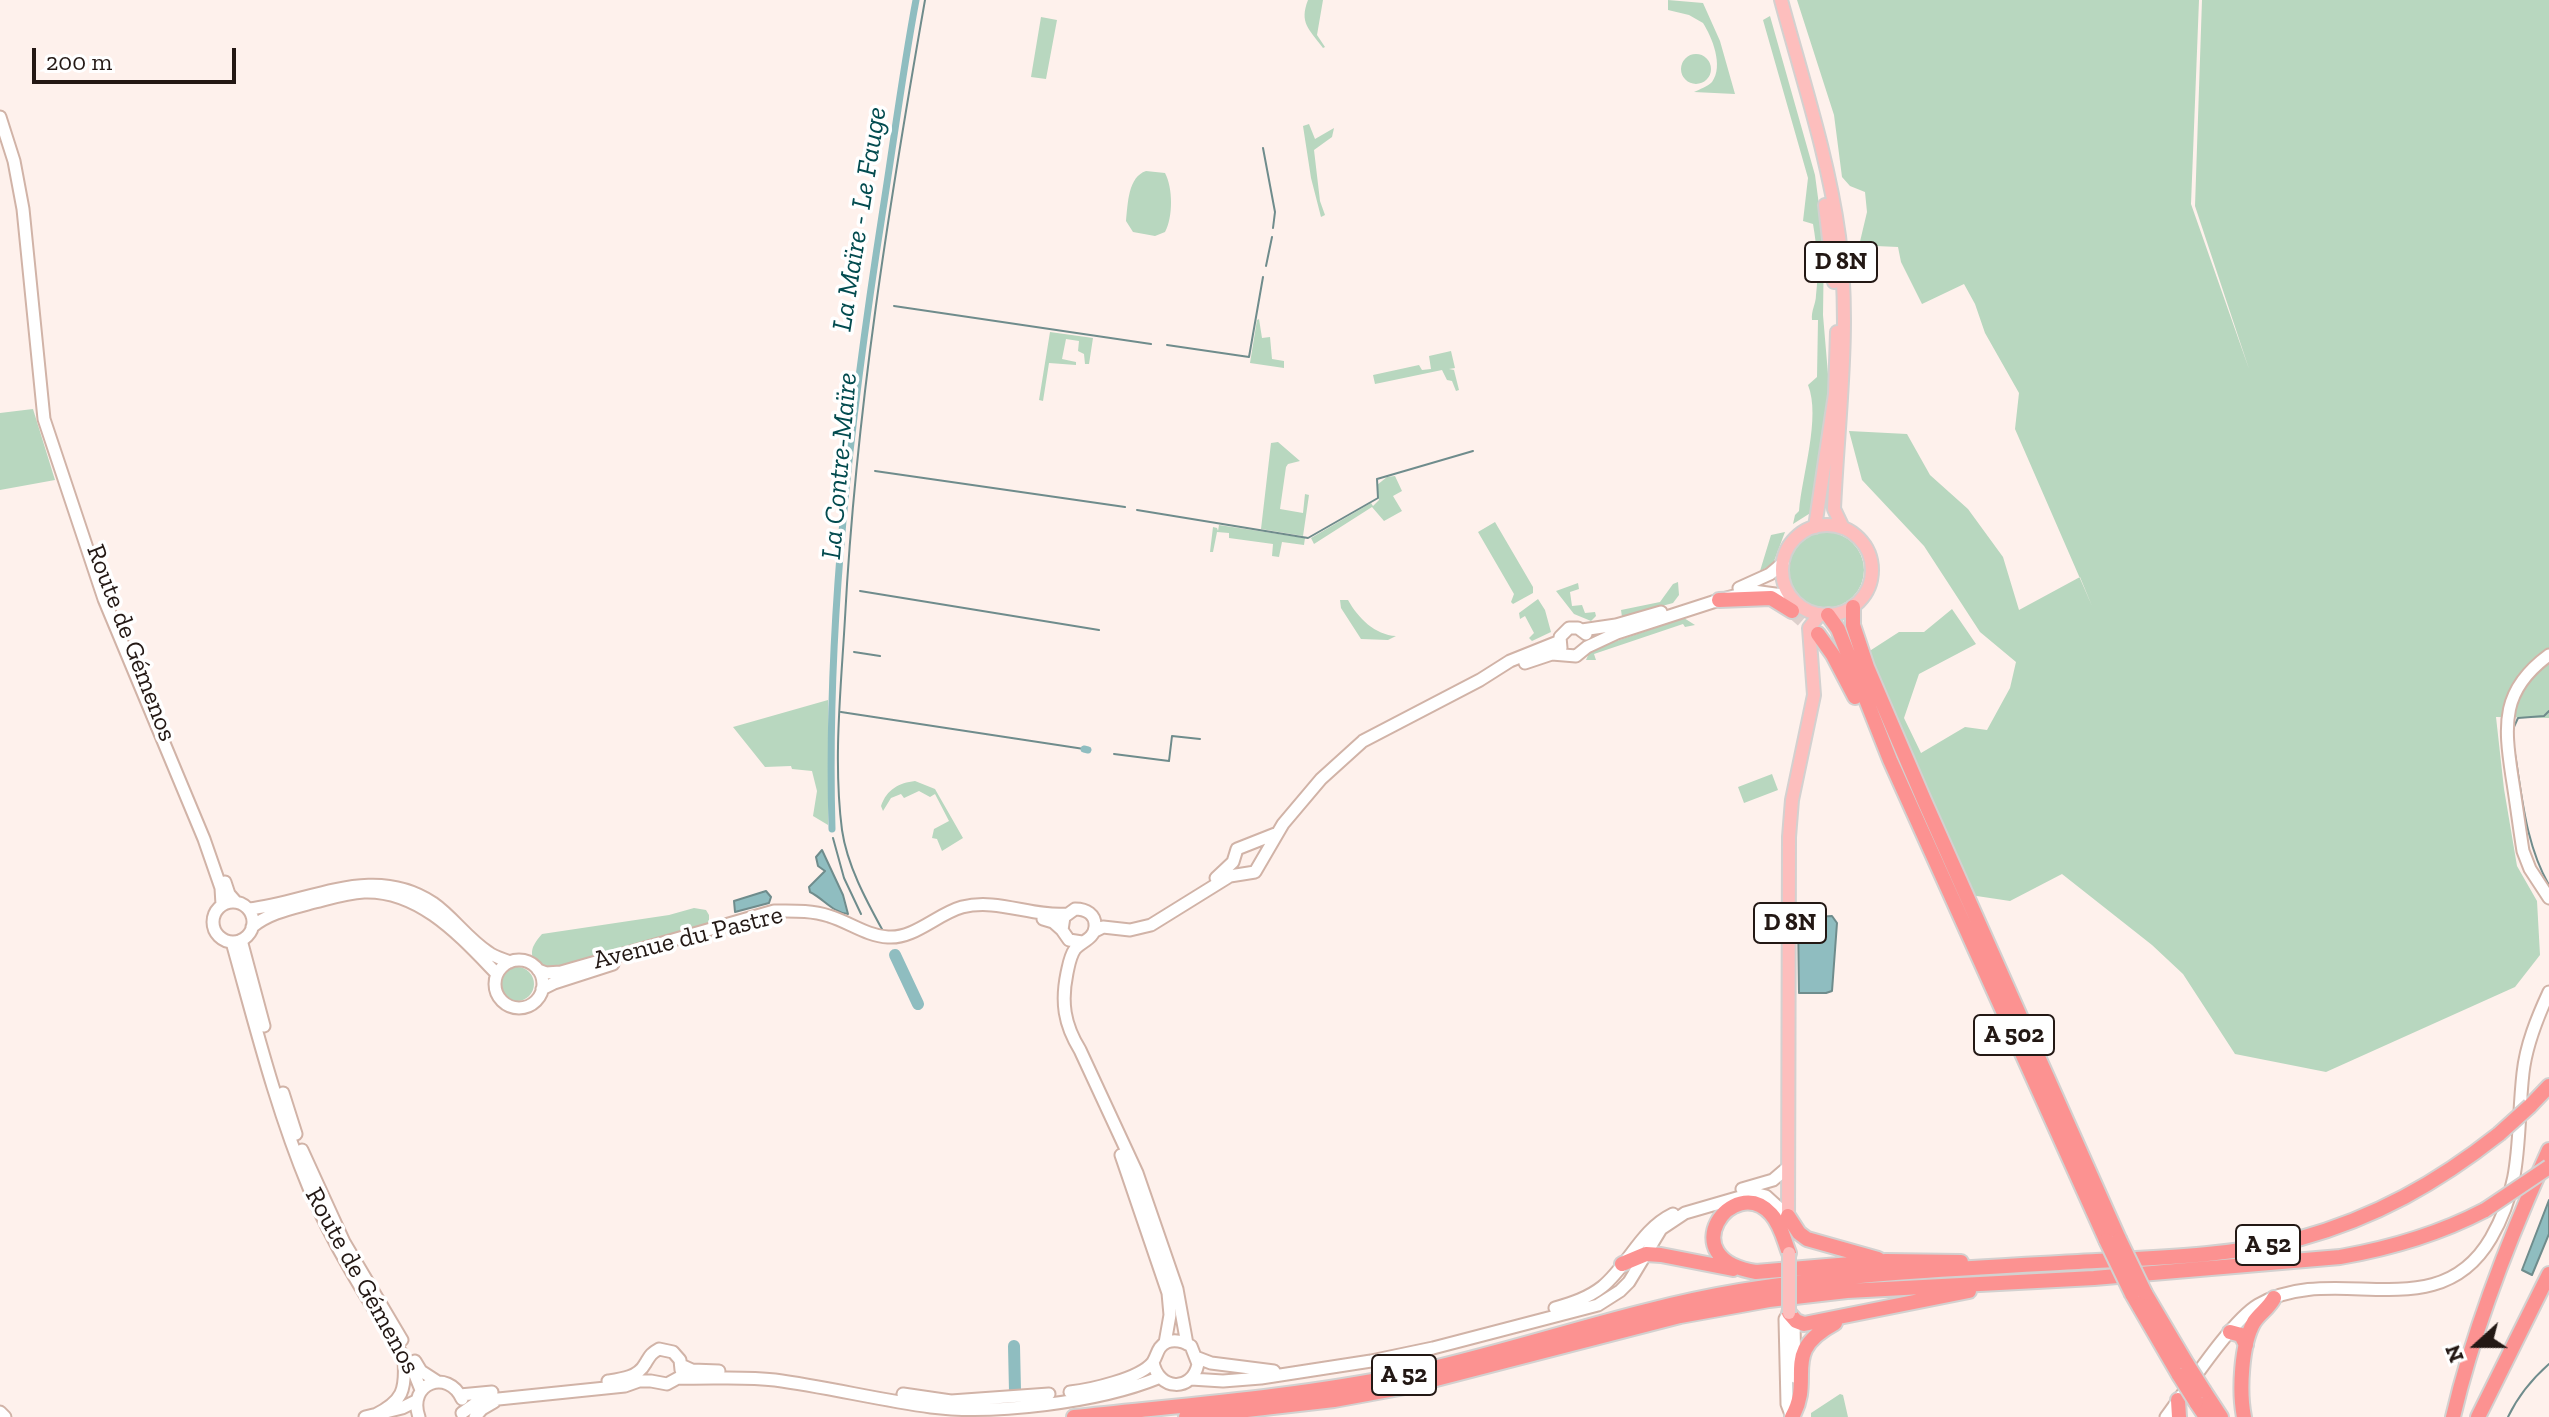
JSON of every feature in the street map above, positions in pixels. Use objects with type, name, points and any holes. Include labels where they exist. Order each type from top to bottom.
[{"type":"highway","points":[[1719,600],[1771,598],[1794,604]]},
{"type":"highway","name":"A 502","points":[[1853,607],[1853,625],[1883,706],[2112,1240]]},
{"type":"highway","name":"A 502","points":[[1824,615],[1838,629],[1890,760],[2112,1240],[2183,1369],[2200,1396],[2221,1417]]},
{"type":"highway","points":[[1818,634],[1833,655],[1890,760]]},
{"type":"highway","name":"A 52","points":[[1074,1417],[1289,1394],[1401,1375],[1678,1304],[1768,1286],[2010,1266],[2203,1256],[2299,1238],[2391,1205],[2455,1169],[2499,1134],[2549,1086]]},
{"type":"highway","points":[[2453,1417],[2490,1297],[2525,1203],[2549,1150]]},
{"type":"highway","name":"A 52","points":[[1186,1417],[1334,1400],[1405,1387],[1680,1316],[1769,1300],[1847,1291],[2226,1268],[2375,1251],[2434,1234],[2485,1210],[2549,1167]]},
{"type":"highway","points":[[1737,1269],[1717,1254],[1713,1237],[1719,1218],[1733,1206],[1746,1203],[1765,1209],[1773,1216],[1789,1253]]},
{"type":"highway","points":[[1788,1216],[1807,1239],[1886,1261]]},
{"type":"highway","points":[[1622,1264],[1646,1254],[1776,1272],[1886,1261],[2010,1266]]},
{"type":"highway","points":[[2478,1417],[2549,1274]]},
{"type":"highway","points":[[1789,1313],[1804,1324],[2013,1282]]},
{"type":"highway","points":[[2244,1417],[2242,1396],[2246,1345],[2254,1322],[2268,1309],[2274,1298]]},
{"type":"highway","points":[[1792,1417],[1800,1403],[1799,1378],[1803,1352],[1819,1332],[1846,1317]]},
{"type":"highway","points":[[2230,1332],[2241,1335],[2246,1345]]},
{"type":"highway","name":"A 502","points":[[2200,1396],[2206,1417]]},
{"type":"highway","points":[[2178,1400],[2179,1417]]},
{"type":"main road","name":"D 8N","points":[[1773,0],[1820,175],[1834,273],[1837,335],[1835,394],[1815,527]]},
{"type":"main road","name":"D 8N","points":[[1781,0],[1819,135],[1839,237],[1845,334],[1834,509],[1843,528]]},
{"type":"main road","name":"Route de Gémenos","points":[[0,117],[14,161],[23,209],[44,407],[126,646],[229,894],[236,902]]},
{"type":"main road","points":[[1815,527],[1843,528],[1860,539],[1869,556],[1868,588],[1853,607],[1824,615],[1794,604],[1782,577],[1783,563],[1791,543],[1815,527]]},
{"type":"main road","points":[[1567,654],[1561,648],[1560,641],[1569,628],[1582,630],[1616,625],[1752,584],[1783,563]]},
{"type":"main road","points":[[1480,680],[1552,654],[1576,656],[1587,647],[1617,633],[1719,600]]},
{"type":"main road","name":"D 8N","points":[[1794,604],[1815,679]]},
{"type":"main road","name":"D 8N","points":[[1792,1417],[1796,1403],[1794,1322],[1789,1313],[1787,1168],[1789,837],[1792,800],[1811,713],[1815,679],[1809,628],[1824,615]]},
{"type":"main road","points":[[1582,630],[1587,638],[1587,647]]},
{"type":"main road","points":[[1064,934],[1073,942],[1082,942],[1103,927],[1130,930],[1151,925],[1218,882],[1241,872],[1255,872],[1276,833],[1321,779],[1363,741],[1510,661],[1560,641]]},
{"type":"main road","points":[[2549,655],[2519,685],[2509,707],[2505,728],[2523,851],[2530,869],[2549,898]]},
{"type":"main road","points":[[1198,1358],[1197,1370],[1191,1379],[1178,1386],[1158,1378],[1153,1362],[1165,1343],[1170,1315],[1168,1293],[1160,1263],[1114,1140],[1066,1038],[1058,1014],[1064,934],[1062,921],[1067,914],[1079,909],[1093,917],[1132,924],[1150,919],[1215,878],[1233,862],[1237,849],[1276,833]]},
{"type":"main road","points":[[1249,845],[1257,849],[1262,861]]},
{"type":"main road","name":"Route de Gémenos","points":[[212,854],[222,905]]},
{"type":"main road","points":[[1233,862],[1241,872]]},
{"type":"main road","points":[[497,974],[424,908],[394,895],[367,892],[342,895],[268,916],[236,941],[221,938],[214,929],[215,913],[222,905],[236,902],[249,909],[356,885],[396,887],[433,903],[489,953],[510,962],[526,962],[538,970],[542,977],[542,989],[528,1007],[511,1007],[496,992],[497,974],[510,962]]},
{"type":"main road","name":"Avenue du Pastre","points":[[538,970],[561,972],[774,911],[806,911],[830,916],[885,937],[904,935],[952,910],[982,904],[1067,914]]},
{"type":"main road","points":[[249,909],[252,927]]},
{"type":"main road","name":"Avenue du Pastre","points":[[542,989],[636,956],[771,918],[818,920],[866,939],[893,944],[908,941],[949,919],[973,911],[1000,911],[1053,922],[1064,934]]},
{"type":"main road","points":[[1093,917],[1095,931]]},
{"type":"main road","name":"Route de Gémenos","points":[[236,941],[281,1112],[309,1189],[346,1262],[403,1356],[418,1395],[416,1417]]},
{"type":"main road","name":"Route de Gémenos","points":[[236,941],[283,1094],[323,1199],[349,1250],[421,1371],[438,1382],[451,1385],[460,1395]]},
{"type":"main road","points":[[1082,942],[1071,957],[1064,988],[1064,1013],[1071,1036],[1137,1173],[1177,1289],[1187,1344],[1198,1358],[1211,1363],[1287,1373]]},
{"type":"main road","points":[[2166,1417],[2248,1312],[2274,1298],[2319,1288],[2405,1290],[2429,1287],[2459,1274],[2480,1254],[2498,1223],[2516,1173],[2527,1050],[2549,992]]},
{"type":"main road","points":[[1483,1334],[1588,1297],[1605,1285],[1644,1235],[1660,1220],[1686,1207],[1773,1180],[1787,1168]]},
{"type":"main road","points":[[1773,1180],[1788,1190]]},
{"type":"main road","points":[[1766,1196],[1788,1190]]},
{"type":"main road","points":[[1191,1379],[1223,1381],[1371,1361],[1598,1305],[1629,1282],[1661,1229],[1685,1213],[1754,1193],[1766,1196],[1788,1216]]},
{"type":"main road","points":[[1165,1343],[1180,1341],[1187,1344]]},
{"type":"main road","points":[[461,1415],[460,1395],[622,1379],[636,1374],[653,1352],[664,1349],[677,1355],[681,1365],[678,1378]]},
{"type":"main road","points":[[370,1416],[390,1408],[397,1401],[406,1378],[403,1356]]},
{"type":"main road","points":[[681,1365],[692,1370],[772,1373],[951,1401],[1007,1399],[1093,1389],[1133,1375],[1153,1362]]},
{"type":"main road","points":[[645,1366],[651,1381]]},
{"type":"main road","points":[[461,1415],[479,1401],[501,1397],[625,1386],[639,1381],[667,1384],[678,1378],[773,1380],[930,1406],[973,1409],[1095,1397],[1158,1378]]},
{"type":"main road","points":[[370,1416],[402,1408],[438,1382]]},
{"type":"main road","points":[[475,1417],[501,1397]]},
{"type":"main road","points":[[0,1412],[5,1417]]},
{"type":"main road","points":[[392,1417],[416,1417]]},
{"type":"green space","points":[[1308,0],[1323,0],[1317,35],[1323,48],[1305,20]]},
{"type":"green space","points":[[1668,0],[1703,3],[1720,41],[1735,94],[1694,92],[1712,82],[1717,68],[1715,52],[1703,23],[1689,15],[1668,10]]},
{"type":"green space","points":[[1797,0],[2199,0],[2191,204],[2249,369],[2195,206],[2202,0],[2549,0],[2549,718],[2496,717],[2517,866],[2537,901],[2540,955],[2515,987],[2326,1072],[2235,1054],[2183,974],[2152,945],[2062,874],[2010,901],[1970,895],[1868,652],[1899,632],[1924,632],[1952,609],[1976,644],[1919,674],[1904,718],[1921,753],[1965,727],[1987,730],[2010,688],[2016,662],[1980,632],[1924,546],[1862,480],[1849,431],[1907,434],[1930,475],[1968,509],[2003,557],[2019,610],[2080,577],[2015,429],[2019,393],[1985,333],[1964,284],[1922,304],[1901,262],[1898,247],[1876,246],[1874,262],[1861,260],[1858,250],[1867,212],[1865,192],[1850,186],[1842,177],[1834,115]]},
{"type":"green space","points":[[1770,16],[1815,175],[1824,243],[1823,315],[1829,386],[1812,512],[1793,524],[1799,511],[1812,429],[1808,385],[1817,377],[1818,320],[1812,320],[1812,316],[1817,260],[1813,224],[1803,221],[1808,178],[1763,20]]},
{"type":"green space","points":[[1041,17],[1057,20],[1046,79],[1031,77]]},
{"type":"green space","points":[[1696,54],[1702,55],[1710,63],[1710,75],[1702,83],[1696,84],[1690,83],[1682,75],[1681,69],[1682,63],[1690,55]]},
{"type":"green space","points":[[1309,124],[1315,139],[1334,128],[1332,137],[1314,150],[1320,201],[1325,215],[1321,217],[1303,126]]},
{"type":"green space","points":[[1146,171],[1165,173],[1171,194],[1168,226],[1165,232],[1155,236],[1133,232],[1126,221],[1132,185]]},
{"type":"green space","points":[[1259,319],[1262,338],[1270,337],[1272,359],[1284,361],[1284,368],[1250,363]]},
{"type":"green space","points":[[1050,332],[1093,338],[1089,364],[1085,364],[1084,354],[1078,351],[1079,341],[1066,339],[1062,359],[1076,362],[1076,365],[1049,363],[1043,401],[1039,400]]},
{"type":"green space","points":[[1451,351],[1455,368],[1449,369],[1454,370],[1459,390],[1456,391],[1442,370],[1375,384],[1373,375],[1419,365],[1422,370],[1431,369],[1429,356]]},
{"type":"green space","points":[[33,409],[55,480],[0,490],[0,413]]},
{"type":"green space","points":[[1278,442],[1300,461],[1286,467],[1280,509],[1303,513],[1305,494],[1309,495],[1303,536],[1261,529],[1271,443]]},
{"type":"green space","points":[[1395,476],[1402,491],[1393,496],[1402,511],[1384,521],[1372,507],[1314,544],[1311,538],[1371,503],[1373,506],[1379,500],[1377,485],[1387,477]]},
{"type":"green space","points":[[1495,522],[1533,587],[1533,593],[1513,604],[1514,594],[1478,532]]},
{"type":"green space","points":[[1219,525],[1305,538],[1304,545],[1282,542],[1279,557],[1272,556],[1273,544],[1229,538],[1229,533],[1217,532],[1213,552],[1210,552],[1213,527],[1218,531]]},
{"type":"green space","points":[[1785,532],[1773,564],[1760,571],[1771,535]]},
{"type":"green space","points":[[1826,532],[1841,535],[1853,543],[1861,555],[1864,570],[1861,585],[1853,597],[1841,605],[1826,608],[1811,605],[1799,597],[1791,585],[1788,570],[1791,555],[1799,543],[1811,535]]},
{"type":"green space","points":[[1678,582],[1679,595],[1673,603],[1622,617],[1621,610],[1660,602]]},
{"type":"green space","points":[[1578,583],[1579,589],[1570,592],[1572,606],[1582,605],[1585,613],[1595,612],[1596,616],[1591,621],[1574,614],[1556,591]]},
{"type":"green space","points":[[1538,599],[1545,610],[1551,632],[1532,641],[1529,638],[1534,633],[1525,616],[1520,619],[1519,613]]},
{"type":"green space","points":[[1340,600],[1348,600],[1374,629],[1396,636],[1388,640],[1361,639],[1341,608]]},
{"type":"green space","points":[[1684,618],[1695,625],[1685,627],[1683,624],[1594,654],[1596,660],[1586,660],[1589,653],[1599,647]]},
{"type":"green space","points":[[828,700],[828,825],[813,816],[817,791],[812,771],[792,769],[791,766],[765,767],[733,727]]},
{"type":"green space","points":[[1772,774],[1778,790],[1744,803],[1738,787]]},
{"type":"green space","points":[[915,781],[935,789],[963,838],[942,851],[937,839],[932,838],[934,829],[949,821],[935,794],[930,797],[919,791],[904,798],[901,794],[891,798],[883,811],[881,806],[894,788]]},
{"type":"green space","points":[[694,908],[706,910],[709,915],[709,922],[704,928],[574,964],[538,970],[533,959],[533,947],[542,934],[669,915]]},
{"type":"green space","points":[[517,967],[529,972],[534,984],[529,996],[517,1001],[505,996],[500,984],[505,972]]},
{"type":"green space","points":[[1843,1395],[1848,1417],[1811,1417],[1811,1413]]},
{"type":"water","points":[[822,850],[843,895],[848,914],[837,911],[810,892],[809,887],[825,871],[818,866],[816,857]]},
{"type":"water","points":[[766,891],[771,897],[769,903],[735,912],[734,901]]},
{"type":"water","points":[[1832,916],[1837,923],[1832,991],[1799,993],[1798,918]]},
{"type":"water","points":[[2549,1200],[2549,1234],[2532,1275],[2522,1270]]},
{"type":"waterway","name":"La Maïre - Le Fauge","points":[[832,829],[833,673],[843,518],[871,286],[916,0]]},
{"type":"waterway","name":"La Contre-Maïre","points":[[883,931],[858,882],[844,843],[839,804],[839,724],[850,540],[866,386],[887,231],[925,0]]},
{"type":"waterway","points":[[1263,148],[1275,212],[1273,228]]},
{"type":"waterway","points":[[1266,266],[1272,237]]},
{"type":"waterway","points":[[1167,345],[1249,357],[1263,277]]},
{"type":"waterway","points":[[894,306],[1151,344]]},
{"type":"waterway","points":[[1137,510],[1308,538],[1378,498],[1377,479],[1473,451]]},
{"type":"waterway","points":[[875,471],[1125,507]]},
{"type":"waterway","points":[[860,591],[1099,630]]},
{"type":"waterway","points":[[854,652],[880,656]]},
{"type":"waterway","points":[[2513,729],[2518,718],[2544,716],[2549,711]]},
{"type":"waterway","points":[[841,712],[1084,749]]},
{"type":"waterway","points":[[1114,754],[1169,761],[1172,736],[1200,739]]},
{"type":"waterway","points":[[2514,748],[2529,836],[2549,885]]},
{"type":"waterway","points":[[1084,749],[1088,750]]},
{"type":"waterway","points":[[833,838],[844,878],[861,914]]},
{"type":"waterway","points":[[895,955],[918,1004]]},
{"type":"waterway","points":[[1014,1346],[1015,1391]]},
{"type":"waterway","points":[[2508,1417],[2526,1388],[2549,1364]]},
{"type":"tunnel","points":[[1792,611],[1818,634]]}]
